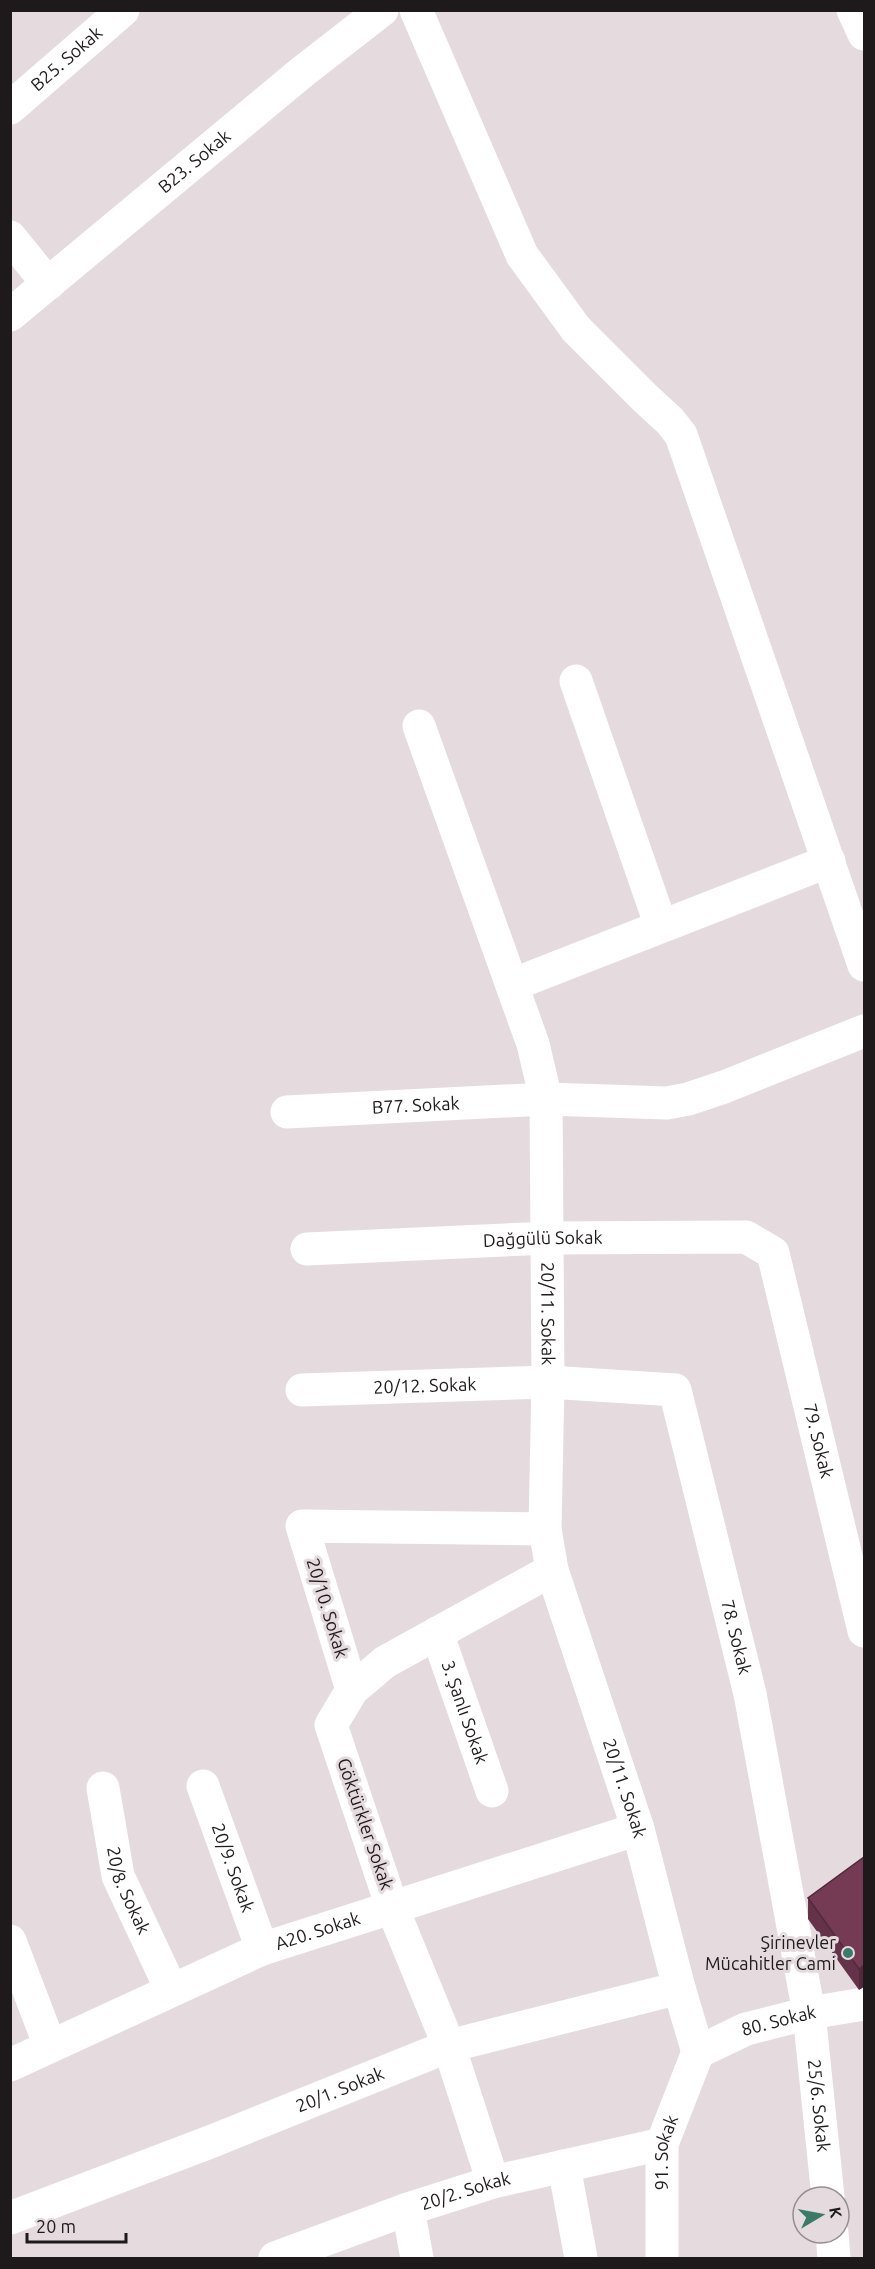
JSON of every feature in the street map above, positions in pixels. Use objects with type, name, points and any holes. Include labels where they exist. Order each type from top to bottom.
[{"type":"street","name":"B25. Sokak","points":[[10,108],[123,10]]},
{"type":"street","name":"B23. Sokak","points":[[10,315],[301,73],[382,10]]},
{"type":"street","points":[[416,10],[522,255],[576,329],[670,421],[681,435],[864,965]]},
{"type":"street","points":[[853,10],[864,34]]},
{"type":"street","points":[[10,237],[48,284]]},
{"type":"street","points":[[576,681],[661,926]]},
{"type":"street","name":"20/11. Sokak","points":[[419,726],[533,1044],[546,1099],[548,1382],[545,1529],[552,1570],[638,1828],[698,2052]]},
{"type":"street","points":[[512,984],[829,861]]},
{"type":"street","name":"B77. Sokak","points":[[287,1112],[546,1099],[666,1103],[724,1088],[864,1031]]},
{"type":"street","name":"Dağgülü Sokak","points":[[307,1249],[548,1238],[746,1237],[773,1253]]},
{"type":"street","name":"79. Sokak","points":[[773,1253],[864,1631]]},
{"type":"street","name":"20/12. Sokak","points":[[302,1390],[548,1382]]},
{"type":"street","name":"78. Sokak","points":[[548,1382],[675,1390],[750,1694],[808,2013]]},
{"type":"street","name":"20/10. Sokak","points":[[352,1690],[302,1526],[545,1529]]},
{"type":"street","name":"Göktürkler Sokak","points":[[493,2182],[449,2046],[393,1907],[331,1725],[352,1690],[385,1662],[552,1570]]},
{"type":"street","name":"3. Şanlı Sokak","points":[[436,1633],[492,1791]]},
{"type":"street","name":"20/9. Sokak","points":[[203,1786],[262,1949]]},
{"type":"street","name":"20/8. Sokak","points":[[103,1788],[118,1876],[171,1989]]},
{"type":"street","name":"A20. Sokak","points":[[10,2065],[262,1949],[638,1828]]},
{"type":"street","points":[[10,1941],[50,2046]]},
{"type":"street","name":"20/1. Sokak","points":[[10,2218],[210,2142],[449,2046],[679,1988]]},
{"type":"street","name":"80. Sokak","points":[[698,2052],[746,2029],[808,2013],[864,2004]]},
{"type":"street","name":"25/6. Sokak","points":[[808,2013],[827,2185]]},
{"type":"street","name":"91. Sokak","points":[[662,2259],[662,2144],[698,2052]]},
{"type":"street","name":"20/2. Sokak","points":[[275,2259],[408,2209],[493,2182],[662,2144]]},
{"type":"street","points":[[564,2166],[581,2259]]},
{"type":"street","points":[[408,2209],[417,2259]]},
{"type":"building","name":"Şirinevler Mücahitler Cami","points":[[864,1857],[864,1965],[859,1969],[808,1898]]},
{"type":"place","name":"Şirinevler Mücahitler Cami","points":[[848,1953]]}]
